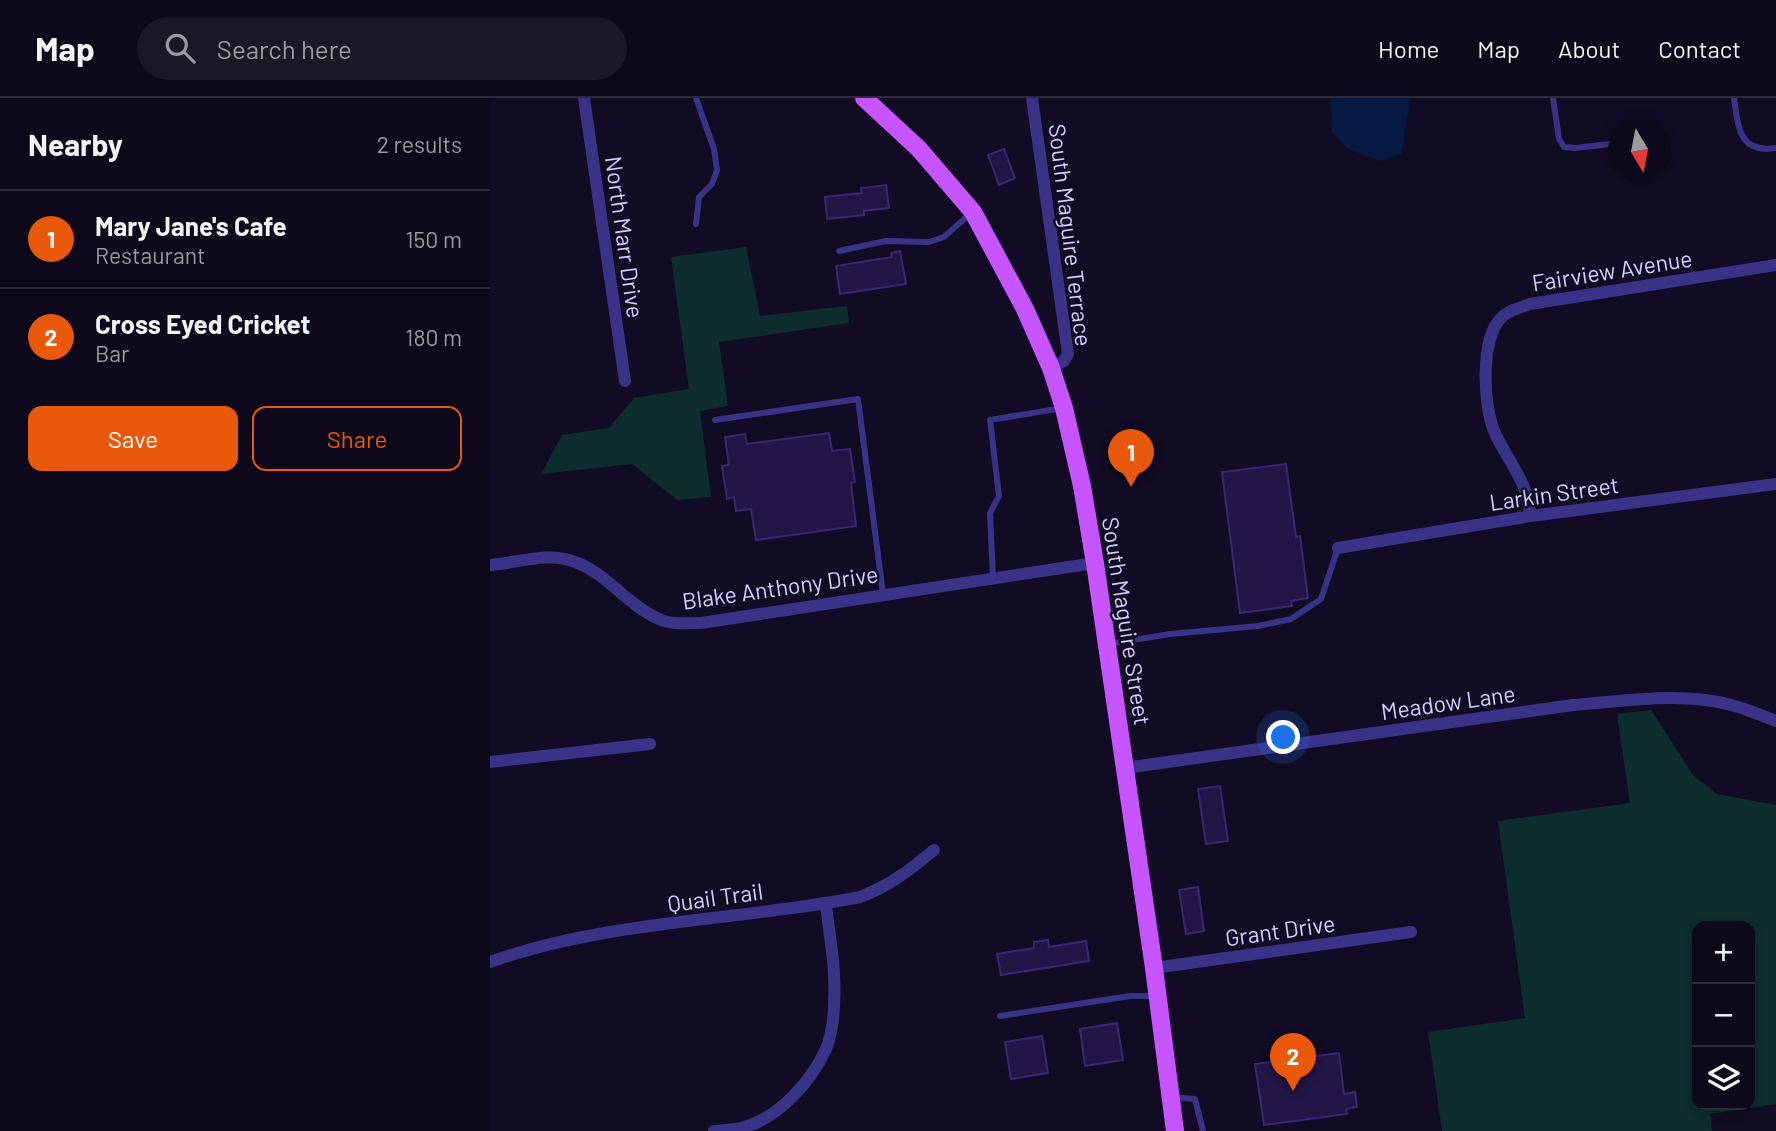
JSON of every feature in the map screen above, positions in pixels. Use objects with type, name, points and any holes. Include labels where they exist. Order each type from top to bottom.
[{"type":"main road","name":"South Maguire Street","points":[[864,98],[919,149],[972,212],[1025,309],[1065,408],[1095,563],[1175,1131]]},
{"type":"street","name":"North Marr Drive","points":[[584,98],[625,381]]},
{"type":"street","name":"South Maguire Terrace","points":[[1032,98],[1068,354],[1064,361],[1051,368]]},
{"type":"street","name":"Fairview Avenue","points":[[1531,516],[1523,486],[1494,432],[1488,410],[1486,383],[1490,344],[1494,328],[1502,317],[1530,304],[1776,265]]},
{"type":"street","name":"Larkin Street","points":[[1338,548],[1531,516],[1776,484]]},
{"type":"street","name":"Blake Anthony Drive","points":[[490,565],[546,557],[575,562],[604,577],[633,604],[661,621],[701,624],[1095,563]]},
{"type":"street","name":"Meadow Lane","points":[[1125,768],[1573,705],[1627,701],[1698,700],[1733,705],[1776,721]]},
{"type":"street","points":[[490,762],[650,744]]},
{"type":"street","name":"Quail Trail","points":[[490,962],[530,949],[590,937],[860,897],[884,888],[934,850]]},
{"type":"street","points":[[715,1131],[742,1128],[782,1106],[803,1086],[826,1049],[830,1034],[834,974],[826,904]]},
{"type":"street","name":"Grant Drive","points":[[1154,968],[1411,932]]},
{"type":"lane","points":[[696,98],[717,170],[712,184],[699,198],[696,223]]},
{"type":"lane","points":[[1553,98],[1559,139],[1564,147],[1608,144]]},
{"type":"lane","points":[[1734,98],[1739,133],[1759,147],[1776,148]]},
{"type":"lane","points":[[839,251],[886,241],[929,242],[944,237],[972,212]]},
{"type":"lane","points":[[715,421],[858,398],[883,594]]},
{"type":"lane","points":[[993,577],[990,513],[999,496],[990,420],[1065,408]]},
{"type":"lane","points":[[1106,645],[1170,634],[1258,626],[1291,619],[1321,599],[1338,548]]},
{"type":"lane","points":[[1000,1016],[1130,996],[1158,996]]},
{"type":"lane","points":[[1171,1097],[1195,1099],[1203,1131]]},
{"type":"green space","points":[[746,247],[760,316],[847,306],[849,323],[719,342],[728,406],[700,411],[711,497],[677,500],[632,464],[541,474],[562,435],[609,428],[634,398],[689,389],[671,257]]},
{"type":"green space","points":[[1651,710],[1693,775],[1717,794],[1776,805],[1776,1104],[1755,1107],[1755,921],[1692,921],[1692,1110],[1736,1110],[1710,1114],[1712,1131],[1442,1131],[1428,1032],[1525,1018],[1498,821],[1630,803],[1617,714]]},
{"type":"water","points":[[1330,98],[1411,98],[1401,154],[1381,161],[1348,149],[1332,133]]},
{"type":"building","points":[[1004,149],[1015,178],[999,185],[988,155]]},
{"type":"building","points":[[886,185],[889,208],[864,211],[864,215],[827,219],[825,197],[862,193],[861,188]]},
{"type":"building","points":[[900,251],[906,284],[840,294],[836,266],[892,257],[891,253]]},
{"type":"building","points":[[829,433],[832,451],[850,449],[855,482],[851,483],[856,526],[756,540],[751,509],[736,511],[734,497],[727,499],[722,466],[729,465],[725,437],[745,434],[747,444]]},
{"type":"building","points":[[1286,464],[1296,537],[1300,536],[1308,598],[1291,601],[1292,606],[1240,613],[1222,472]]},
{"type":"building","points":[[1220,786],[1228,841],[1206,844],[1198,789]]},
{"type":"building","points":[[1198,887],[1204,931],[1186,934],[1179,890]]},
{"type":"building","points":[[1048,940],[1049,947],[1086,941],[1089,961],[1001,975],[997,954],[1034,948],[1034,942]]},
{"type":"building","points":[[1117,1023],[1123,1060],[1085,1066],[1080,1029]]},
{"type":"building","points":[[1042,1036],[1048,1073],[1011,1079],[1005,1042]]},
{"type":"building","points":[[1339,1053],[1344,1094],[1355,1092],[1357,1107],[1346,1109],[1347,1114],[1264,1125],[1255,1064]]},
{"type":"place","name":"Mary Jane's Cafe","points":[[1131,487]]},
{"type":"place","name":"Cross Eyed Cricket","points":[[1293,1091]]}]
